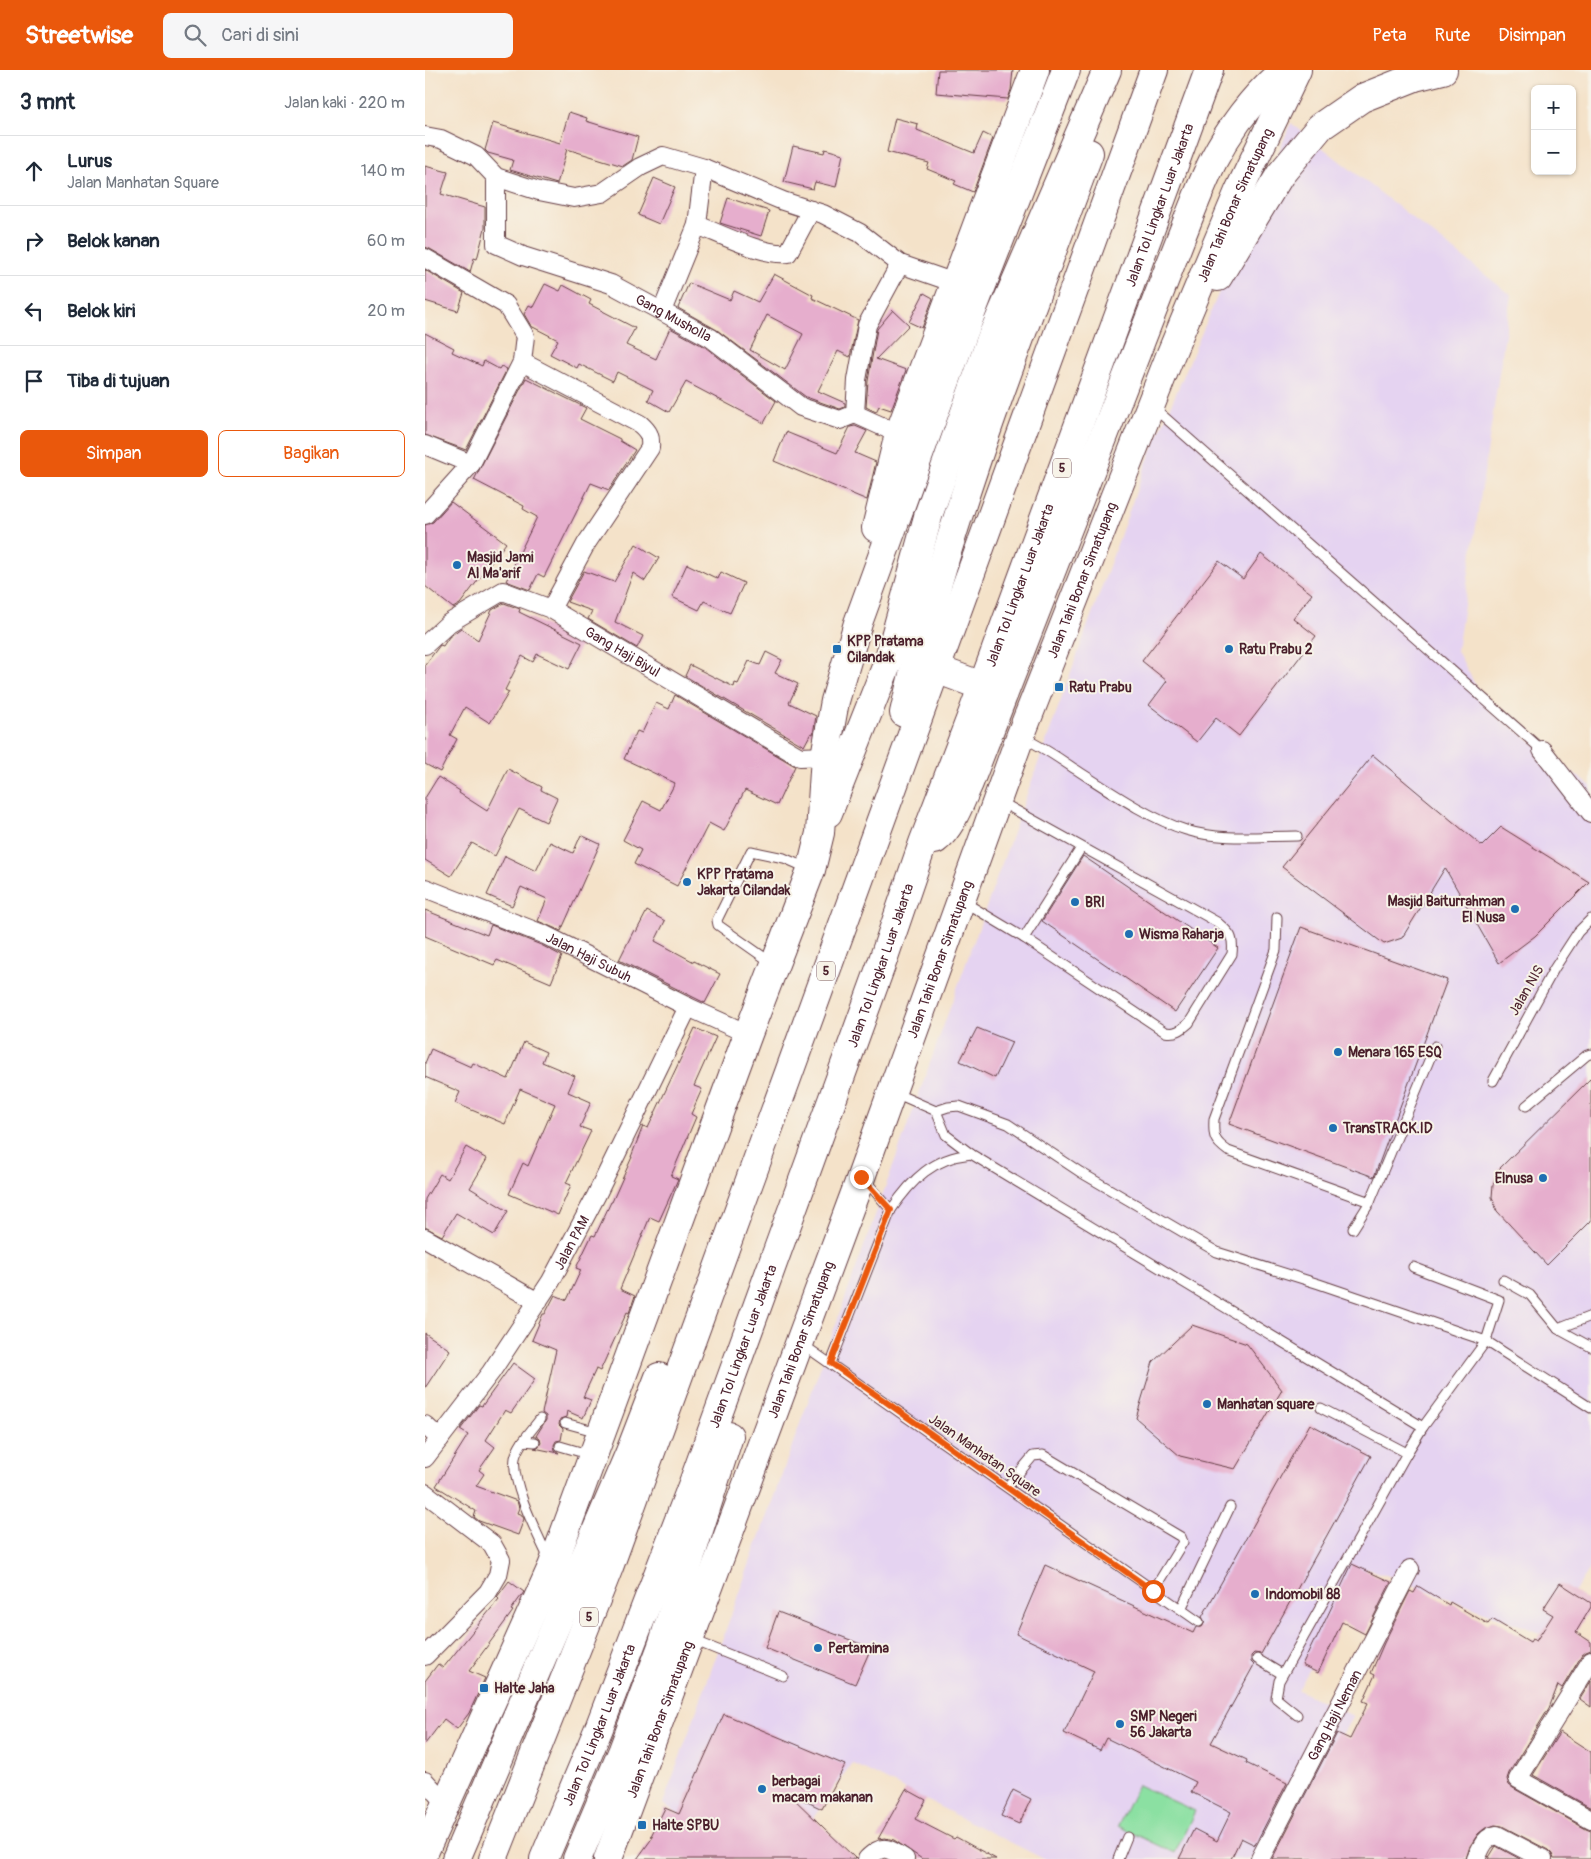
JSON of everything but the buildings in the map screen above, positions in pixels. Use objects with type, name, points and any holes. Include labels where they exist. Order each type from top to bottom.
[{"type":"highway","points":[[861,616],[875,532],[899,434],[1035,70]]},
{"type":"highway","points":[[820,833],[825,756],[835,701],[861,616],[963,334],[1066,70]]},
{"type":"highway","points":[[425,1850],[553,1566],[748,1034],[811,870],[820,833],[888,662],[929,513],[991,338],[1107,70]]},
{"type":"highway","points":[[891,793],[904,716],[920,643],[961,508],[1011,364],[1119,70]]},
{"type":"highway","name":"5","points":[[493,1859],[609,1567],[1154,70]]},
{"type":"highway","name":"Jalan Tol Lingkar Luar Jakarta","points":[[544,1859],[599,1728],[672,1540],[883,960],[923,843],[1209,70]]},
{"type":"highway","points":[[923,843],[932,842],[943,832],[969,783],[1187,222],[1213,162],[1233,129],[1256,97],[1284,70]]},
{"type":"highway","name":"Jalan Tahi Bonar Simatupang","points":[[608,1859],[861,1177],[1020,737],[1170,356],[1239,191],[1297,70]]},
{"type":"highway","points":[[1170,356],[1280,174],[1320,127],[1362,98],[1415,77],[1443,70]]},
{"type":"highway","points":[[936,669],[982,686]]},
{"type":"highway","points":[[456,1859],[630,1452],[727,1200],[739,1177],[762,1149]]},
{"type":"highway","points":[[577,1859],[623,1750],[662,1646],[777,1289],[786,1226]]},
{"type":"street","points":[[425,136],[441,139],[475,156],[496,177],[539,191],[574,198],[602,193],[640,166],[663,156],[704,168],[783,201],[811,210],[859,233],[900,264],[955,282]]},
{"type":"street","points":[[662,312],[697,225],[704,168]]},
{"type":"street","name":"Gang Musholla","points":[[496,177],[496,244],[523,256],[611,284],[711,338],[801,407],[840,420],[855,414]]},
{"type":"street","points":[[697,225],[762,250],[779,254],[788,253],[811,210]]},
{"type":"street","points":[[425,258],[506,304],[525,336],[522,362],[471,464],[425,515]]},
{"type":"street","points":[[899,434],[855,414],[857,380],[867,325],[900,264]]},
{"type":"street","points":[[522,362],[640,424],[647,430],[651,438],[650,448],[586,544],[551,609]]},
{"type":"street","points":[[425,445],[471,464]]},
{"type":"street","name":"Gang Haji Biyul","points":[[425,646],[449,623],[503,591],[551,609],[800,756],[825,756]]},
{"type":"street","points":[[1542,750],[1591,814]]},
{"type":"street","name":"Jalan Haji Subuh","points":[[425,888],[545,935],[748,1034]]},
{"type":"street","name":"Jalan PAM","points":[[425,1458],[491,1372],[538,1302],[596,1196],[688,1006]]},
{"type":"street","points":[[425,1238],[538,1302]]},
{"type":"street","points":[[425,1425],[440,1439]]},
{"type":"street","points":[[425,1493],[492,1544],[501,1560],[498,1575],[489,1592],[425,1656]]},
{"type":"street","name":"Gang Haji Neman","points":[[1260,1859],[1410,1569]]},
{"type":"street","points":[[1591,1661],[1518,1779],[1591,1820]]},
{"type":"street","points":[[425,1781],[446,1804]]},
{"type":"street","points":[[1476,1859],[1484,1843],[1490,1836],[1497,1834],[1543,1859]]},
{"type":"street","points":[[867,1859],[877,1849],[883,1848],[893,1851],[905,1859]]},
{"type":"lane","points":[[1151,405],[1542,750]]},
{"type":"lane","points":[[1020,737],[1038,744],[1077,770],[1166,823],[1187,831],[1213,836],[1297,836]]},
{"type":"lane","points":[[961,900],[1024,938],[1165,1032],[1173,1033],[1181,1030],[1189,1023],[1232,954],[1234,942],[1229,932],[1217,922],[997,800]]},
{"type":"lane","points":[[1024,938],[1081,848]]},
{"type":"lane","points":[[774,965],[718,925],[717,920],[751,851],[784,858],[811,870]]},
{"type":"lane","points":[[1277,917],[1276,950],[1214,1119],[1213,1134],[1218,1143],[1228,1151],[1370,1202]]},
{"type":"lane","name":"Jalan NIS","points":[[1493,1081],[1554,969],[1578,932],[1591,919]]},
{"type":"lane","points":[[1353,1229],[1370,1202],[1435,1046]]},
{"type":"lane","points":[[1526,1106],[1587,1055],[1591,1054]]},
{"type":"lane","points":[[892,1092],[936,1111],[959,1106],[1008,1124],[1080,1172],[1217,1252],[1319,1284],[1487,1341],[1591,1408]]},
{"type":"lane","points":[[936,1111],[946,1135],[971,1154],[1423,1427]]},
{"type":"lane","points":[[831,1363],[891,1210],[911,1184],[934,1164],[954,1156],[971,1154]]},
{"type":"lane","points":[[861,1177],[891,1210]]},
{"type":"lane","points":[[1297,1715],[1276,1698],[1279,1681],[1407,1453],[1423,1427],[1487,1341],[1499,1300],[1413,1267]]},
{"type":"lane","points":[[1503,1280],[1531,1295],[1557,1329],[1591,1348]]},
{"type":"lane","points":[[1557,1329],[1591,1316]]},
{"type":"lane","name":"Jalan Manhatan Square","points":[[800,1342],[1199,1622]]},
{"type":"lane","points":[[1321,1408],[1407,1453]]},
{"type":"lane","points":[[540,1419],[523,1441],[515,1456],[515,1471],[526,1506],[553,1566]]},
{"type":"lane","points":[[565,1423],[597,1445]]},
{"type":"lane","points":[[523,1441],[535,1442]]},
{"type":"lane","points":[[560,1446],[597,1445]]},
{"type":"lane","points":[[1007,1487],[1033,1456],[1043,1455],[1181,1536],[1183,1542],[1153,1591]]},
{"type":"lane","points":[[1181,1608],[1230,1507]]},
{"type":"lane","points":[[690,1639],[783,1676]]},
{"type":"lane","points":[[1257,1660],[1283,1674]]},
{"type":"lane","points":[[1118,1859],[1127,1837]]},
{"type":"shaded area","points":[[1291,123],[1511,295],[1457,651],[1489,710],[1591,786],[1591,1567],[1546,1635],[1367,1568],[1298,1690],[1353,1716],[1280,1838],[1272,1859],[1044,1859],[852,1763],[784,1859],[755,1859],[663,1804],[1146,464]]},
{"type":"green space","points":[[1138,1785],[1195,1811],[1175,1853],[1118,1826]]},
{"type":"place","name":"Masjid Jami Al Ma'arif","points":[[457,565]]},
{"type":"place","name":"KPP Pratama Cilandak","points":[[837,649]]},
{"type":"place","name":"Ratu Prabu 2","points":[[1229,649]]},
{"type":"place","name":"Ratu Prabu","points":[[1059,687]]},
{"type":"place","name":"KPP Pratama Jakarta Cilandak","points":[[687,882]]},
{"type":"place","name":"BRI","points":[[1075,902]]},
{"type":"place","name":"Masjid Baiturrahman El Nusa","points":[[1515,909]]},
{"type":"place","name":"Wisma Raharja","points":[[1129,934]]},
{"type":"place","name":"Menara 165 ESQ","points":[[1338,1052]]},
{"type":"place","name":"TransTRACK.ID","points":[[1333,1128]]},
{"type":"place","name":"Elnusa","points":[[1543,1178]]},
{"type":"place","name":"Manhatan square","points":[[1207,1404]]},
{"type":"place","name":"Indomobil 88","points":[[1255,1594]]},
{"type":"place","name":"Pertamina","points":[[818,1648]]},
{"type":"place","name":"Halte Jaha","points":[[484,1688]]},
{"type":"place","name":"SMP Negeri 56 Jakarta","points":[[1120,1724]]},
{"type":"place","name":"berbagai macam makanan","points":[[762,1789]]},
{"type":"place","name":"Halte SPBU","points":[[642,1825]]},
{"type":"route","points":[[861,1177],[891,1210],[831,1363],[1153,1591]]}]
